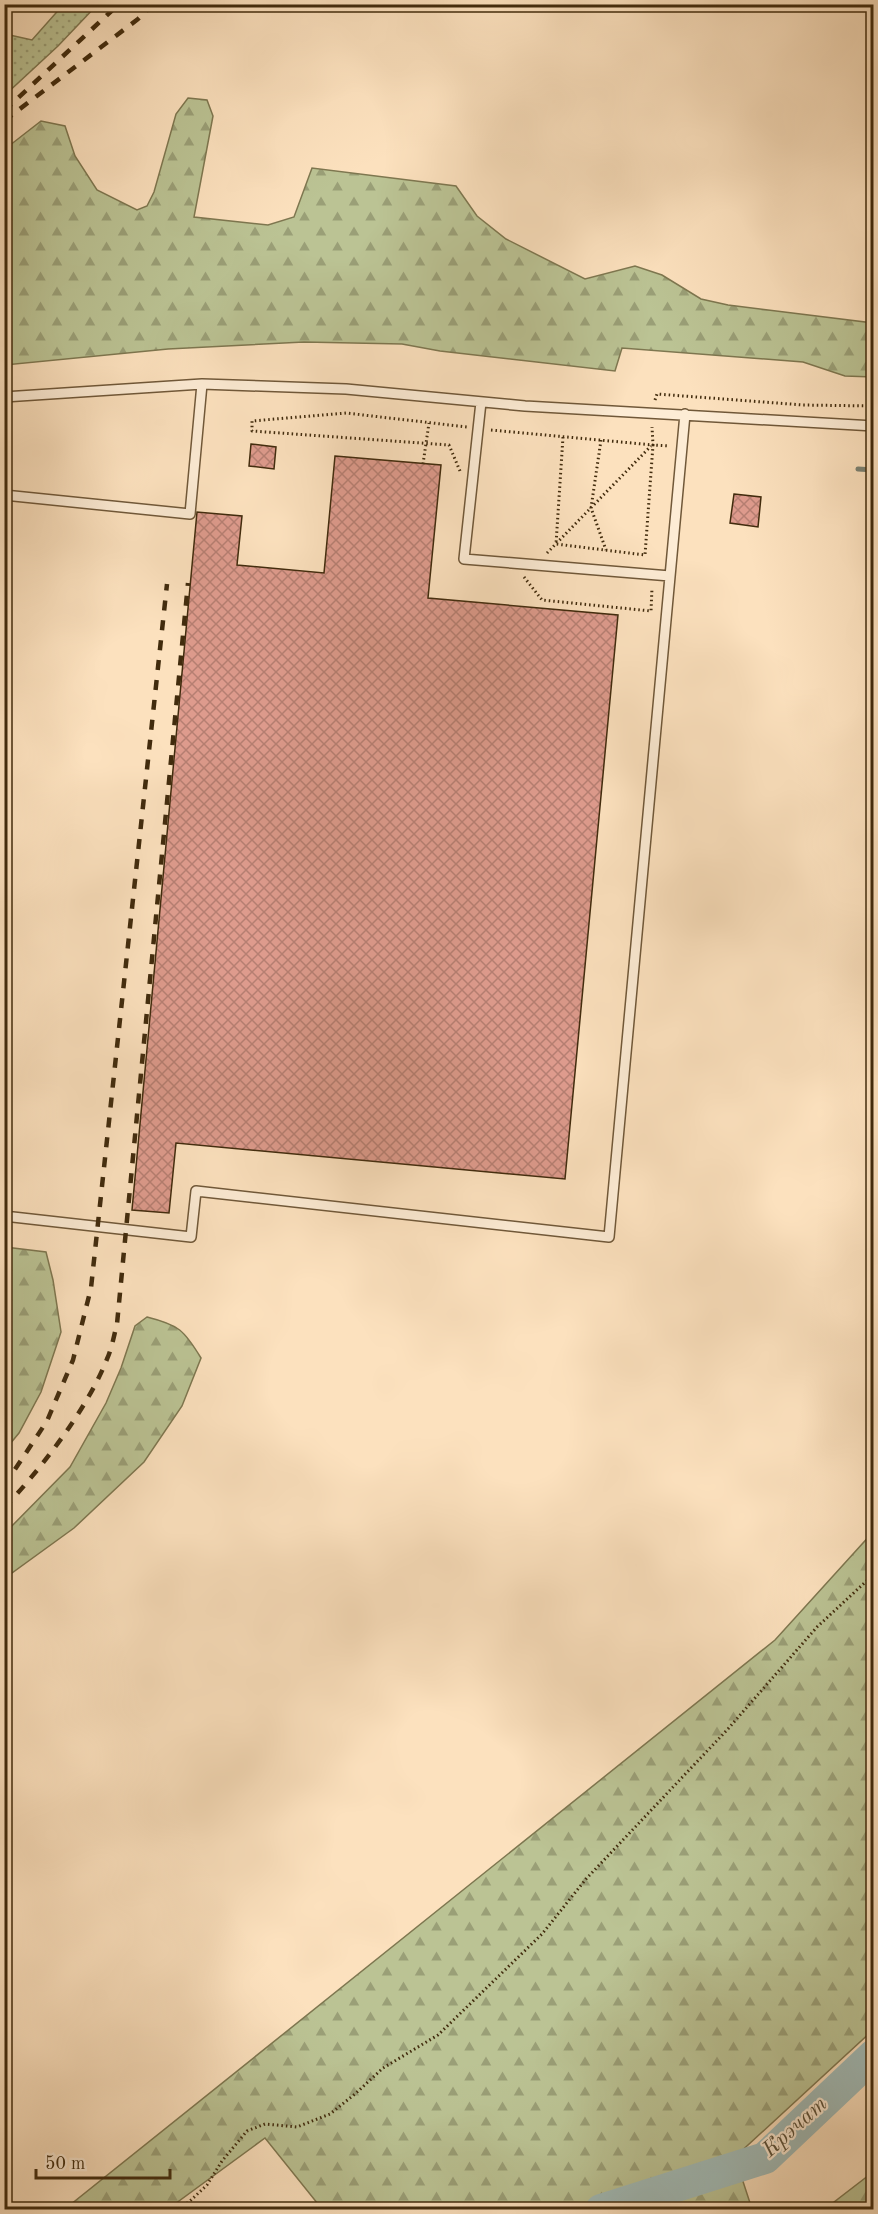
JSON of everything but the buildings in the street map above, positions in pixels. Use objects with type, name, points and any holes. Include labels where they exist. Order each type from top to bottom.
[{"type":"lane","points":[[4,495],[190,514],[202,384]]},
{"type":"lane","points":[[4,398],[202,384],[346,389],[481,402],[873,426]]},
{"type":"lane","points":[[481,402],[464,559],[670,576]]},
{"type":"lane","points":[[4,1216],[190,1237],[196,1191],[609,1237],[685,414]]},
{"type":"path","points":[[512,563],[542,600],[651,611],[653,575],[645,555],[652,413],[657,394],[803,405],[873,405]]},
{"type":"path","points":[[471,498],[449,445],[252,431],[252,421],[346,413],[478,429],[682,447]]},
{"type":"path","points":[[423,464],[429,423]]},
{"type":"path","points":[[555,544],[563,436]]},
{"type":"path","points":[[601,440],[591,508],[606,550]]},
{"type":"path","points":[[536,565],[652,445]]},
{"type":"path","points":[[555,544],[645,555]]},
{"type":"path","points":[[176,2210],[189,2202],[207,2185],[247,2131],[265,2124],[297,2127],[330,2114],[383,2068],[438,2036],[542,1934],[586,1879],[727,1731],[817,1627],[873,1574]]},
{"type":"green space","points":[[63,5],[97,5],[58,46],[5,95],[5,34],[32,40]]},
{"type":"green space","points":[[188,98],[207,100],[213,116],[194,217],[268,225],[294,217],[312,168],[456,186],[477,216],[506,239],[585,279],[635,266],[662,275],[701,299],[728,305],[873,323],[873,377],[845,376],[803,362],[622,348],[615,371],[440,351],[402,344],[304,342],[168,349],[5,365],[5,149],[41,121],[65,126],[75,156],[97,190],[137,210],[147,206],[154,192],[176,114]]},
{"type":"green space","points":[[5,1247],[46,1252],[61,1332],[41,1392],[19,1433],[5,1450]]},
{"type":"green space","points":[[147,1317],[180,1330],[201,1358],[182,1406],[144,1462],[74,1528],[5,1578],[5,1533],[70,1467],[106,1403],[135,1326]]},
{"type":"green space","points":[[873,1532],[873,2030],[735,2157],[752,2209],[322,2209],[265,2138],[168,2209],[65,2209],[775,1640]]},
{"type":"green space","points":[[873,2172],[873,2209],[825,2209]]},
{"type":"waterway","points":[[858,469],[874,470]]},
{"type":"waterway","name":"Крэчат","points":[[601,2210],[765,2158],[874,2055]]},
{"type":"railway","points":[[4,111],[119,4]]},
{"type":"railway","points":[[4,121],[138,19],[153,4]]},
{"type":"railway","points":[[4,1508],[48,1457],[76,1417],[99,1378],[109,1355],[117,1324],[188,583]]},
{"type":"railway","points":[[4,1486],[47,1421],[73,1360],[91,1288],[167,584]]}]
